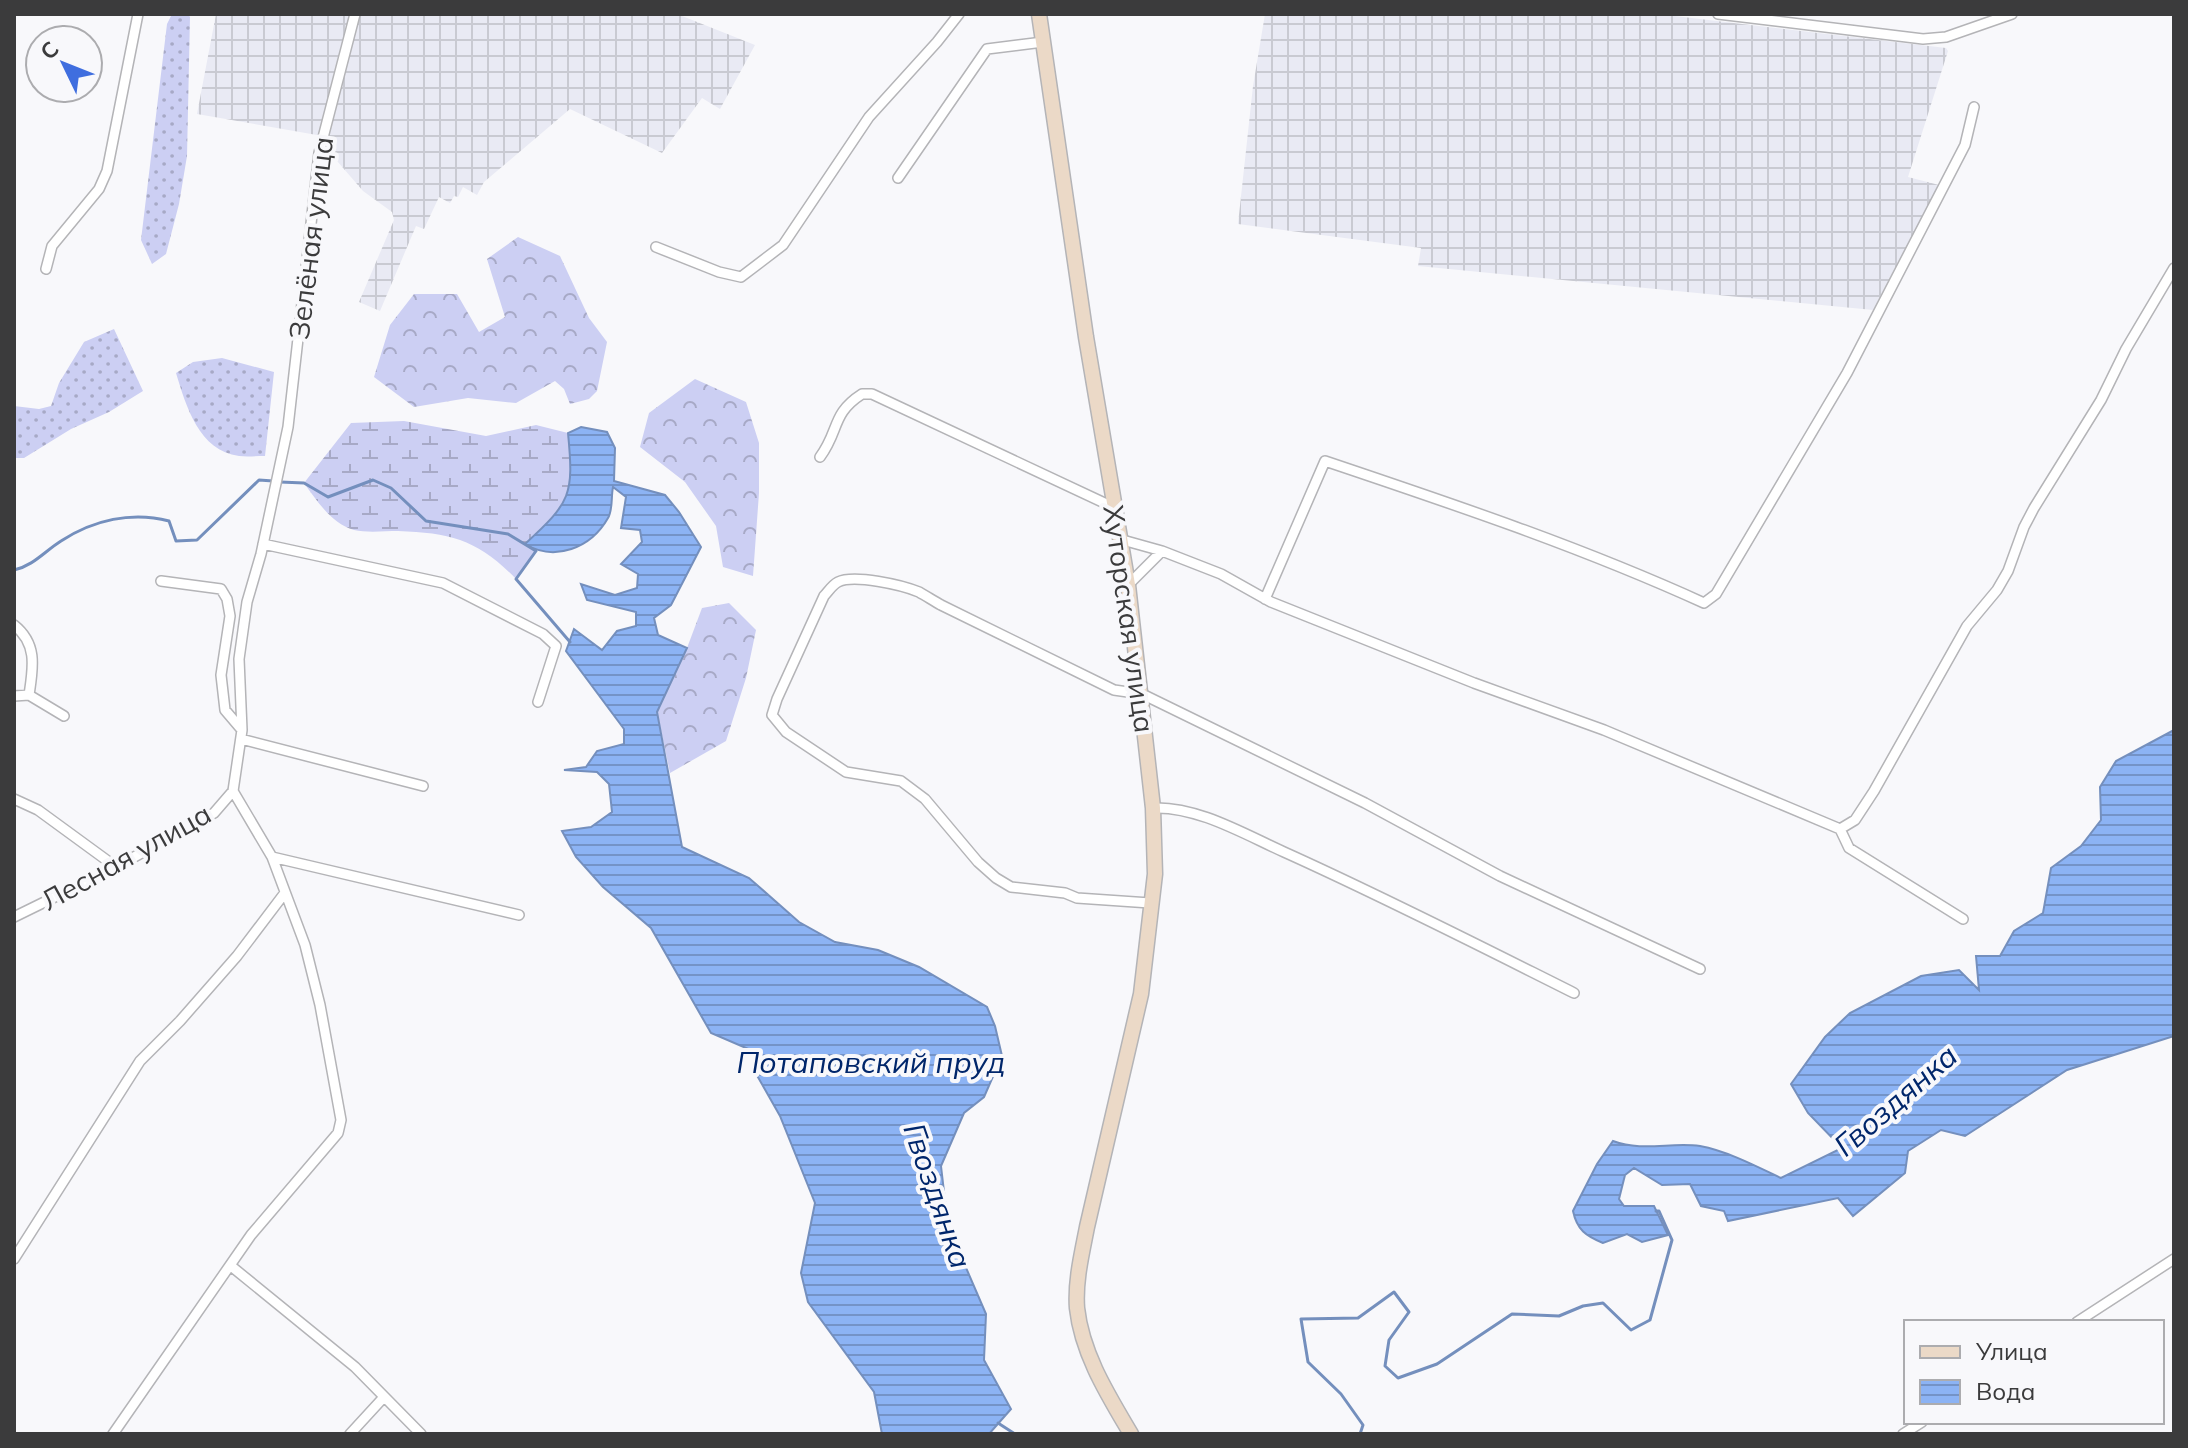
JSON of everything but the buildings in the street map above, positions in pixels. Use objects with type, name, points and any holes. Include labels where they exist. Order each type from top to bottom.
[{"type":"main road","name":"Хуторская улица","points":[[1039,14],[1086,337],[1128,585],[1153,808],[1155,874],[1141,994],[1087,1227],[1077,1293],[1080,1326],[1094,1367],[1131,1434]]},
{"type":"street","points":[[46,269],[52,246],[99,189],[107,171],[138,14]]},
{"type":"street","name":"Зелёная улица","points":[[233,791],[242,734],[239,659],[247,602],[273,499],[293,387],[319,153],[355,14]]},
{"type":"street","points":[[656,247],[719,272],[741,277],[783,245],[869,117],[959,14]]},
{"type":"street","points":[[1718,14],[1923,39],[1946,37],[2012,14]]},
{"type":"street","points":[[898,178],[987,49],[1043,42]]},
{"type":"street","points":[[1265,599],[1325,461],[1589,554],[1704,603],[1710,600],[1847,373],[1965,145],[1974,107]]},
{"type":"street","points":[[1840,829],[1855,820],[1967,626],[1997,590],[2034,508],[2101,400],[2126,349],[2174,268]]},
{"type":"street","points":[[820,457],[828,446],[841,411],[862,394],[872,394],[1113,507]]},
{"type":"street","points":[[1119,539],[1162,551],[1221,574],[1265,599],[1474,683],[1604,730],[1840,829],[1849,848],[1963,919]]},
{"type":"street","points":[[263,544],[443,583],[543,634],[556,646],[538,702]]},
{"type":"street","points":[[1128,585],[1162,551]]},
{"type":"street","points":[[1150,903],[1077,898],[1065,893],[1011,887],[978,862],[925,799],[901,781],[846,772],[786,732],[772,715],[824,596],[839,581],[849,580],[897,585],[919,592],[1114,690],[1142,694],[1365,803],[1500,876],[1700,969]]},
{"type":"street","points":[[161,581],[221,589],[227,599],[230,616],[221,675],[225,710],[242,734],[423,786]]},
{"type":"street","points":[[14,625],[26,634],[34,662],[29,695]]},
{"type":"street","points":[[14,696],[29,695],[64,716]]},
{"type":"street","points":[[113,1434],[251,1235],[338,1133],[341,1120],[320,1005],[305,945],[272,857],[233,791]]},
{"type":"street","name":"Лесная улица","points":[[14,917],[116,867],[214,813],[233,791]]},
{"type":"street","points":[[14,799],[38,810],[116,867]]},
{"type":"street","points":[[1153,808],[1174,807],[1234,830],[1345,879],[1574,993]]},
{"type":"street","points":[[272,857],[519,915]]},
{"type":"street","points":[[14,1259],[140,1061],[237,956],[284,894]]},
{"type":"street","points":[[2080,1320],[2174,1259]]},
{"type":"street","points":[[231,1266],[355,1367],[421,1434]]},
{"type":"street","points":[[350,1434],[384,1397]]},
{"type":"shaded area","points":[[216,14],[677,14],[755,45],[720,109],[702,98],[662,153],[570,109],[484,182],[477,195],[463,187],[458,197],[454,196],[450,203],[439,197],[424,229],[416,226],[380,311],[359,302],[394,220],[392,212],[363,191],[331,154],[334,138],[197,114]]},
{"type":"shaded area","points":[[1265,14],[1658,14],[1946,48],[1948,51],[1908,177],[1939,185],[1873,310],[1418,266],[1421,248],[1238,224],[1253,86]]},
{"type":"green space","points":[[172,14],[188,14],[190,17],[187,156],[166,254],[152,264],[141,240],[167,24]]},
{"type":"green space","points":[[518,237],[560,256],[589,318],[607,342],[597,391],[589,399],[570,404],[564,389],[555,381],[516,403],[468,398],[414,407],[374,377],[390,325],[414,294],[457,294],[479,332],[505,317],[487,259]]},
{"type":"green space","points":[[114,329],[143,391],[24,458],[14,458],[14,406],[39,409],[51,406],[59,383],[84,342]]},
{"type":"green space","points":[[222,358],[274,372],[265,456],[242,456],[214,446],[196,425],[184,399],[176,373],[193,362]]},
{"type":"green space","points":[[695,379],[746,402],[759,443],[753,576],[723,567],[716,526],[685,482],[640,447],[649,413]]},
{"type":"green space","points":[[404,421],[486,436],[536,425],[568,433],[570,470],[566,496],[552,518],[525,544],[536,551],[516,579],[489,555],[463,541],[434,534],[365,531],[346,527],[326,511],[304,483],[351,423]]},
{"type":"green space","points":[[729,603],[756,630],[746,678],[726,741],[670,773],[657,712],[702,608]]},
{"type":"water","name":"Потаповский пруд","points":[[581,427],[607,432],[615,448],[614,481],[665,495],[701,547],[671,605],[654,618],[658,635],[687,648],[657,712],[682,847],[749,878],[799,922],[835,942],[878,950],[919,967],[987,1007],[995,1026],[1002,1056],[984,1097],[964,1113],[941,1166],[948,1226],[986,1314],[984,1360],[1011,1409],[989,1434],[882,1434],[874,1392],[808,1302],[801,1273],[815,1203],[780,1116],[755,1072],[753,1051],[711,1033],[651,928],[603,887],[576,857],[562,831],[591,827],[612,812],[609,784],[597,772],[564,770],[586,767],[597,751],[624,744],[624,729],[566,651],[574,629],[602,650],[617,631],[636,626],[636,612],[587,600],[581,584],[615,595],[637,588],[638,574],[621,564],[642,542],[640,530],[621,528],[626,497],[613,487],[608,518],[582,544],[560,552],[548,552],[525,544],[552,518],[566,496],[570,471],[568,433]]},
{"type":"water","points":[[2174,730],[2174,1036],[2067,1070],[1965,1136],[1941,1130],[1908,1151],[1905,1173],[1853,1216],[1838,1198],[1728,1221],[1724,1211],[1701,1206],[1690,1184],[1662,1185],[1634,1168],[1625,1175],[1619,1199],[1624,1206],[1654,1206],[1668,1235],[1642,1242],[1627,1234],[1603,1243],[1580,1228],[1573,1211],[1597,1164],[1613,1141],[1635,1146],[1689,1145],[1710,1148],[1781,1178],[1842,1148],[1808,1113],[1791,1084],[1825,1037],[1850,1013],[1921,976],[1959,970],[1979,990],[1976,956],[2000,956],[2014,931],[2043,913],[2051,868],[2081,846],[2101,820],[2100,787],[2116,761]]},
{"type":"waterway","name":"Гвоздянка","points":[[14,570],[33,562],[73,534],[113,519],[141,517],[169,521],[176,541],[197,540],[259,480],[273,481]]},
{"type":"waterway","name":"Гвоздянка","points":[[280,482],[304,483],[328,497],[373,480],[391,488],[426,521],[508,534],[536,551],[516,579],[570,642]]},
{"type":"waterway","name":"Гвоздянка","points":[[1360,1434],[1363,1425],[1341,1394],[1308,1362],[1301,1319],[1358,1318],[1394,1292],[1409,1312],[1389,1340],[1385,1366],[1398,1378],[1437,1364],[1512,1314],[1559,1316],[1583,1306],[1603,1303],[1631,1330],[1650,1320],[1672,1240],[1659,1211],[1656,1211]]},
{"type":"waterway","name":"Гвоздянка","points":[[998,1423],[1015,1434]]}]
